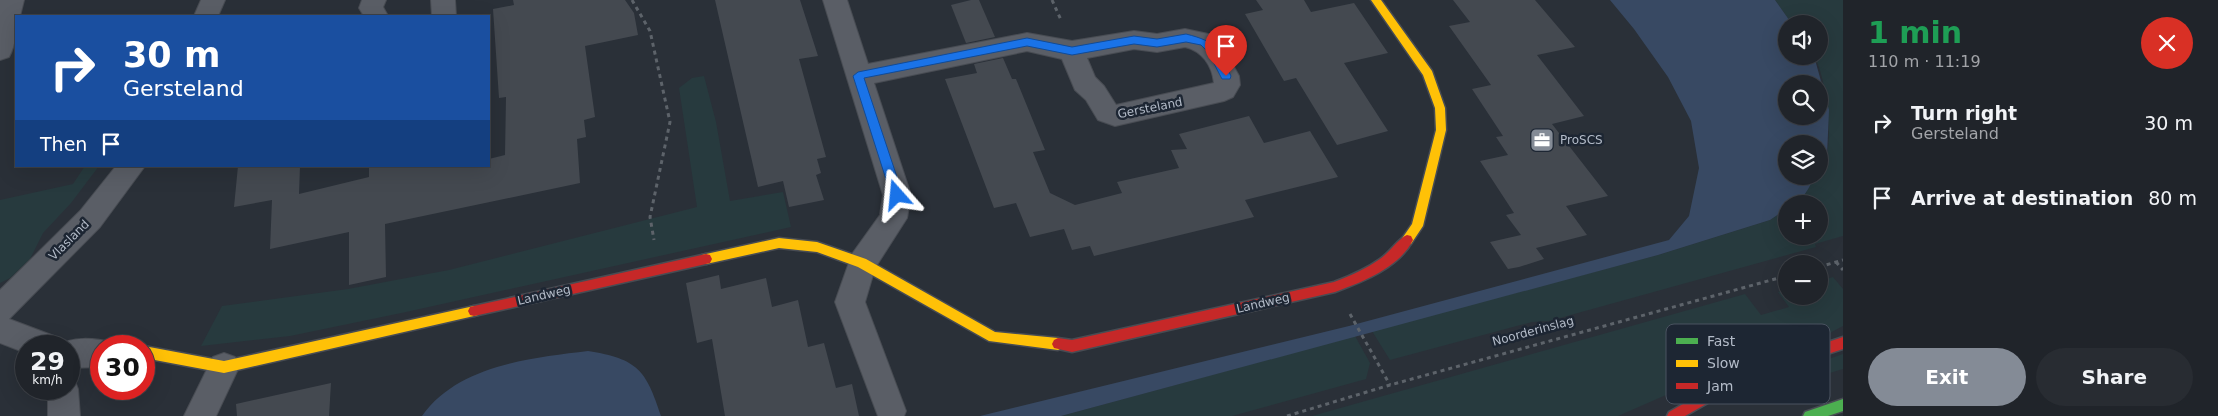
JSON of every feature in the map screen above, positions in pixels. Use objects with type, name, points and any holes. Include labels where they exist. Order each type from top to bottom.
[{"type":"street","points":[[0,50],[12,0]]},
{"type":"street","points":[[206,15],[212,0]]},
{"type":"street","points":[[374,0],[371,8],[375,15]]},
{"type":"street","points":[[443,0],[444,15]]},
{"type":"street","points":[[835,0],[897,195],[894,218],[862,263],[850,302],[890,411]]},
{"type":"street","name":"Landweg","points":[[155,354],[224,367],[779,243],[817,247],[862,263],[993,337],[1072,346],[1335,287],[1364,276],[1397,254],[1417,226],[1441,130],[1440,108],[1428,74],[1376,0]]},
{"type":"street","name":"Gersteland","points":[[858,76],[1027,42],[1072,51],[1134,40],[1157,43],[1186,38],[1195,39],[1212,49],[1226,76],[1227,85],[1224,90],[1215,94],[1115,116],[1107,113],[1095,93],[1084,83],[1072,51]]},
{"type":"street","points":[[0,64],[15,62]]},
{"type":"street","name":"Vlasland","points":[[0,309],[90,219],[131,167]]},
{"type":"street","points":[[0,328],[17,335]]},
{"type":"street","points":[[1830,346],[1843,342]]},
{"type":"street","points":[[200,416],[224,367]]},
{"type":"street","points":[[63,400],[64,416]]},
{"type":"street","points":[[1673,416],[1694,404]]},
{"type":"street","points":[[1809,416],[1843,405]]},
{"type":"path","points":[[632,0],[650,31],[670,122],[650,217],[658,269]]},
{"type":"path","points":[[1828,264],[1843,260]]},
{"type":"path","points":[[1836,262],[1843,270]]},
{"type":"path","name":"Noorderinslag","points":[[1287,416],[1390,385],[1778,278]]},
{"type":"path","points":[[1350,314],[1390,385]]},
{"type":"green space","points":[[1775,0],[1843,0],[1843,236],[1828,240],[1828,195],[1805,195],[1810,185],[1828,185],[1828,75],[1821,75],[1818,65],[1828,65],[1828,15],[1786,15]]},
{"type":"green space","points":[[704,76],[716,122],[730,201],[783,192],[791,227],[290,336],[201,346],[222,306],[348,289],[449,270],[697,207],[679,88],[692,78]]},
{"type":"green space","points":[[84,167],[98,167],[71,203],[43,233],[30,259],[10,278],[0,283],[0,200],[73,184]]},
{"type":"green space","points":[[1778,214],[1778,245],[1815,245],[1816,247],[1787,255],[1778,255],[1778,258],[1549,321],[1532,322],[1390,360],[1372,331],[1658,255],[1770,220]]},
{"type":"green space","points":[[1833,277],[1843,289],[1843,326],[1830,333],[1830,324],[1666,324],[1666,395],[1618,416],[1312,416],[1745,294],[1761,315],[1789,307],[1788,305],[1828,305],[1828,278]]},
{"type":"green space","points":[[1355,336],[1370,363],[1366,379],[1232,416],[1061,416]]},
{"type":"green space","points":[[1843,354],[1843,369],[1830,373],[1830,358]]},
{"type":"water","points":[[1610,0],[1775,0],[1786,15],[1778,15],[1778,65],[1816,65],[1819,75],[1778,75],[1778,125],[1828,125],[1828,106],[1829,110],[1828,135],[1778,135],[1778,185],[1810,185],[1804,195],[1778,195],[1778,214],[1770,220],[1658,255],[1061,416],[980,416],[1349,326],[1669,240],[1689,216],[1699,168],[1691,121],[1668,77],[1634,29]]},
{"type":"water","points":[[588,351],[618,358],[638,369],[656,400],[661,416],[422,416],[437,399],[455,385],[475,375],[520,361]]},
{"type":"building","points":[[513,0],[625,0],[634,13],[638,35],[585,46],[595,117],[584,120],[586,137],[577,139],[580,183],[385,224],[386,277],[349,285],[349,232],[270,249],[272,200],[234,207],[238,167],[300,167],[299,194],[369,177],[369,167],[490,167],[490,159],[505,155],[506,97],[499,98],[493,9],[514,5]]},
{"type":"building","points":[[715,0],[800,0],[818,56],[799,59],[826,157],[817,159],[821,173],[816,175],[824,200],[789,207],[783,181],[758,187]]},
{"type":"building","points":[[979,0],[995,37],[966,43],[951,5]]},
{"type":"building","points":[[1256,0],[1304,0],[1311,12],[1354,3],[1388,53],[1344,63],[1388,131],[1337,145],[1296,78],[1284,81],[1245,14],[1263,10]]},
{"type":"building","points":[[1453,0],[1535,0],[1575,47],[1537,55],[1584,116],[1552,124],[1608,196],[1566,206],[1587,235],[1536,248],[1544,259],[1519,267],[1508,269],[1490,242],[1521,235],[1506,215],[1514,213],[1480,161],[1508,155],[1496,137],[1503,136],[1472,89],[1491,85],[1449,26],[1470,22]]},
{"type":"building","points":[[1003,58],[1012,79],[1016,79],[1045,150],[1033,152],[1050,193],[1075,205],[1122,193],[1117,182],[1179,168],[1171,150],[1187,149],[1179,134],[1249,116],[1264,143],[1310,131],[1338,177],[1245,200],[1254,217],[1094,256],[1090,246],[1072,250],[1064,229],[1030,237],[1016,203],[994,208],[945,79],[977,73],[974,64]]},
{"type":"building","points":[[719,275],[721,289],[766,278],[772,307],[798,300],[808,347],[824,343],[836,388],[852,384],[859,416],[725,416],[712,339],[697,343],[686,283]]},
{"type":"building","points":[[331,383],[329,416],[237,416],[236,404]]},
{"type":"traffic: fast","points":[[1809,416],[1843,405]]},
{"type":"traffic: slow","points":[[1376,0],[1428,74],[1440,108],[1441,130],[1417,226],[1407,240]]},
{"type":"traffic: slow","points":[[706,259],[779,243],[817,247],[862,263],[993,337],[1058,344]]},
{"type":"traffic: slow","points":[[155,354],[224,367],[474,311]]},
{"type":"traffic: jam","points":[[1058,344],[1072,346],[1335,287],[1366,274],[1384,263],[1407,240]]},
{"type":"traffic: jam","points":[[474,311],[706,259]]},
{"type":"traffic: jam","points":[[1830,347],[1843,343]]},
{"type":"traffic: jam","points":[[1673,416],[1694,404]]},
{"type":"place","name":"ProSCS","points":[[1542,140]]},
{"type":"route","points":[[897,195],[858,76],[1027,42],[1072,51],[1134,40],[1157,43],[1186,38],[1204,42],[1212,49],[1226,76]]}]
